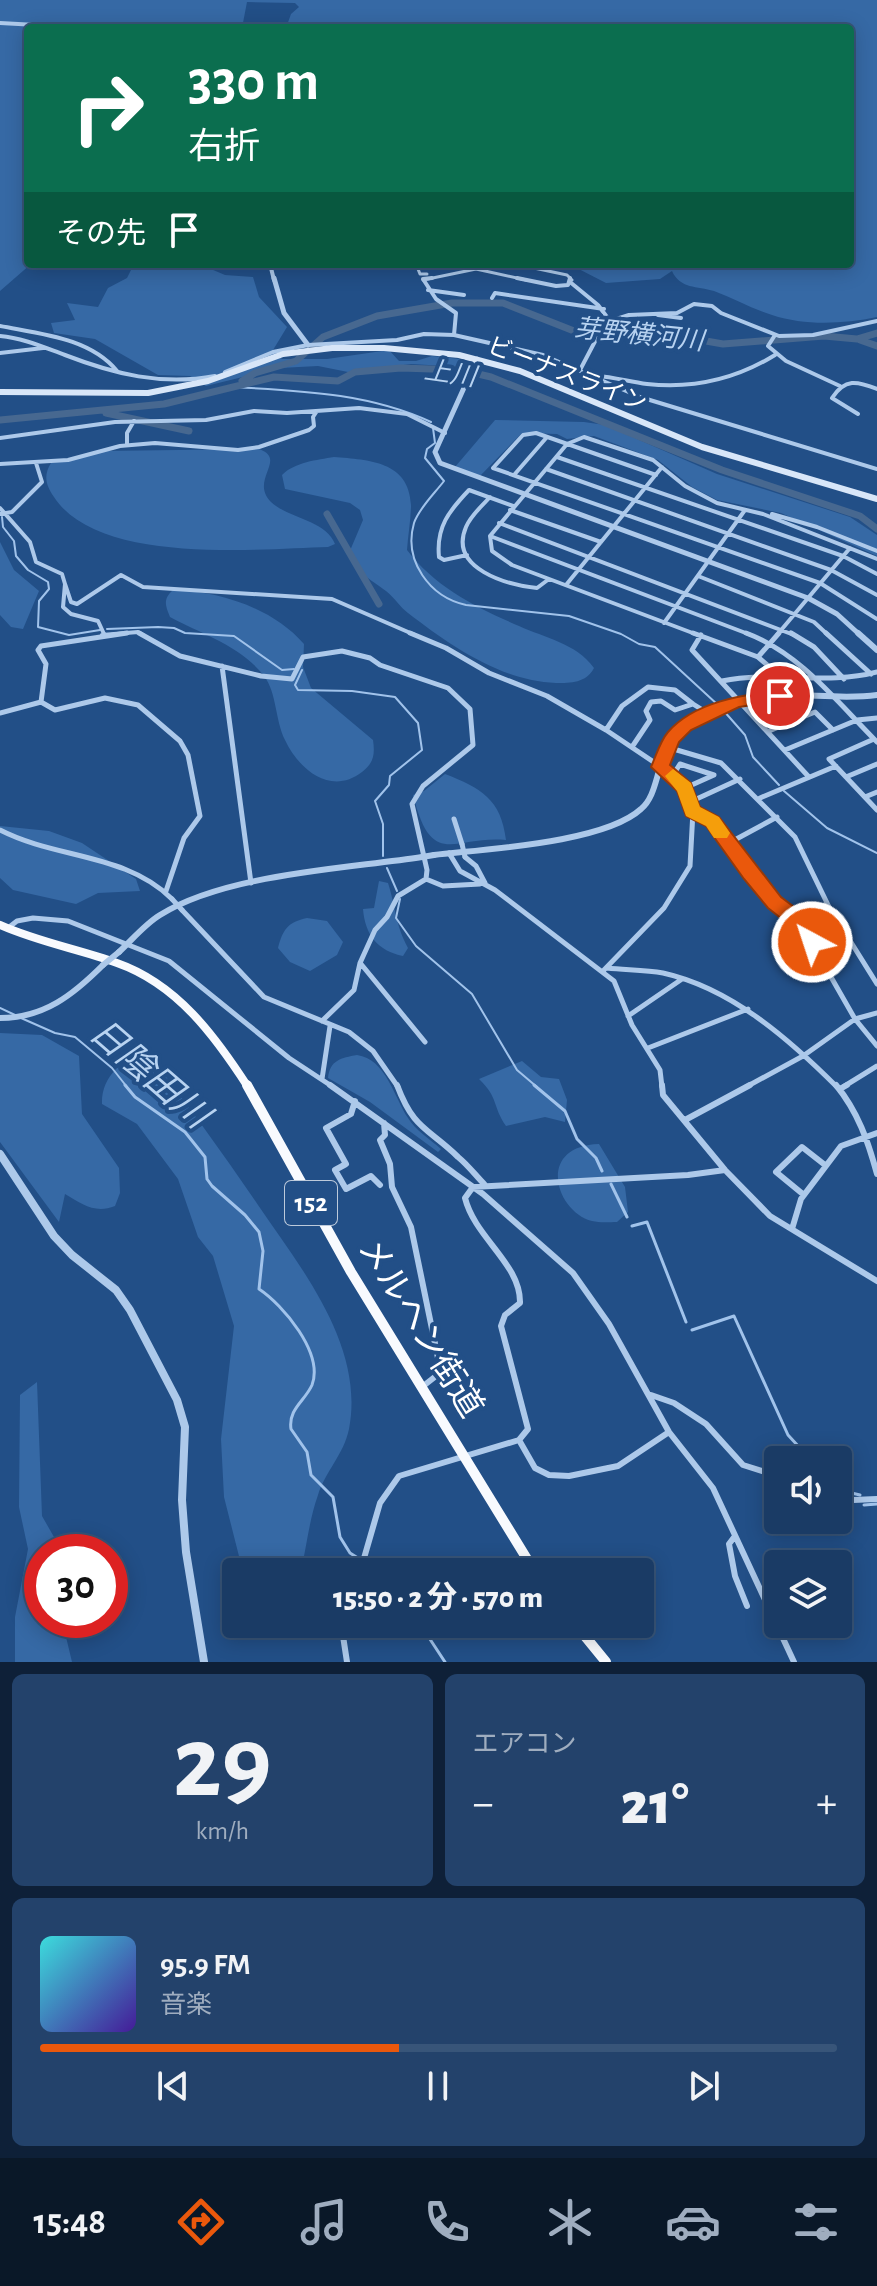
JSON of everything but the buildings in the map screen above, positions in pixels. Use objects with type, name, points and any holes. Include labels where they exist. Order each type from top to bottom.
[{"type":"highway","name":"メルヘン街道","points":[[4,927],[18,935],[124,964],[158,984],[206,1030],[259,1101],[315,1210],[527,1558]]},
{"type":"highway","points":[[586,1638],[606,1662]]},
{"type":"main road","name":"ビーナスライン","points":[[0,392],[157,392],[208,381],[288,352],[343,344],[384,348],[476,360],[529,374],[702,447],[877,499]]},
{"type":"street","points":[[0,23],[24,24]]},
{"type":"street","points":[[271,268],[284,313],[309,345]]},
{"type":"street","points":[[418,268],[420,274],[465,273],[471,268]]},
{"type":"street","points":[[480,268],[552,286],[565,286],[572,277],[535,268]]},
{"type":"street","points":[[493,272],[496,268]]},
{"type":"street","points":[[444,274],[423,279],[440,303],[456,313],[454,335]]},
{"type":"street","points":[[570,282],[586,298],[604,309],[610,321]]},
{"type":"street","points":[[428,290],[464,295]]},
{"type":"street","points":[[492,298],[495,293],[604,309]]},
{"type":"street","points":[[580,370],[600,333],[610,321],[623,316],[677,313],[694,304],[712,306],[721,313],[770,330],[774,336]]},
{"type":"street","points":[[651,313],[681,318]]},
{"type":"street","points":[[774,336],[813,335],[828,329],[877,321]]},
{"type":"street","points":[[0,326],[79,342],[95,356],[111,362],[117,372]]},
{"type":"street","points":[[0,336],[27,339],[96,367],[145,379],[190,380],[217,375],[309,345],[397,340],[424,334],[454,335],[543,355],[640,397],[877,469]]},
{"type":"street","points":[[774,336],[768,348],[775,355],[840,386]]},
{"type":"street","points":[[0,353],[48,347]]},
{"type":"street","points":[[596,376],[647,384],[691,385],[753,370],[775,355]]},
{"type":"street","points":[[476,360],[455,399],[445,433],[435,452],[440,463],[612,529],[808,598],[837,614],[877,650]]},
{"type":"street","points":[[858,414],[834,402],[832,398],[840,386],[856,381],[877,389]]},
{"type":"street","points":[[0,438],[23,437],[70,426],[138,420],[206,420],[254,411],[359,408],[407,414],[445,433]]},
{"type":"street","points":[[0,464],[68,460],[127,446],[163,442],[185,448],[250,449],[309,430],[314,426],[313,417],[317,411]]},
{"type":"street","points":[[127,446],[127,433],[138,420]]},
{"type":"street","points":[[656,475],[536,433],[523,435],[493,468],[820,583],[877,619]]},
{"type":"street","points":[[514,475],[547,437]]},
{"type":"street","points":[[780,676],[758,657],[504,561],[491,549],[490,536],[567,444],[580,437],[592,438],[647,457],[685,486],[709,499],[755,512],[877,559]]},
{"type":"street","points":[[557,457],[843,556],[877,574]]},
{"type":"street","points":[[4,514],[42,482],[36,463]]},
{"type":"street","points":[[566,585],[662,467]]},
{"type":"street","points":[[546,469],[831,570],[877,595]]},
{"type":"street","points":[[467,555],[444,560],[439,557],[437,532],[446,516],[469,490],[601,542]]},
{"type":"street","points":[[490,497],[466,526],[463,535],[467,555],[481,571],[506,583],[537,588],[549,579]]},
{"type":"street","points":[[0,508],[30,542],[36,562],[62,574],[69,599],[74,604],[85,602],[121,575],[143,587],[332,599],[446,648],[489,673],[538,691],[606,730],[673,775],[685,788],[693,811],[690,866],[664,908],[605,969]]},
{"type":"street","points":[[664,623],[745,510]]},
{"type":"street","points":[[755,512],[817,527],[877,551]]},
{"type":"street","points":[[499,523],[783,628],[814,647],[844,679]]},
{"type":"street","points":[[490,536],[771,642],[785,651],[876,741],[829,759],[877,810]]},
{"type":"street","points":[[758,657],[850,547]]},
{"type":"street","points":[[698,576],[795,613],[826,630],[874,673]]},
{"type":"street","points":[[65,584],[63,607],[71,614],[98,621],[104,634]]},
{"type":"street","points":[[41,702],[46,664],[38,650],[46,644],[79,642],[104,634],[138,632],[170,652],[261,676],[292,679],[303,657],[328,652],[353,653],[444,686],[468,705],[473,716],[472,747],[423,786],[412,804],[427,870],[426,879]]},
{"type":"street","points":[[701,635],[692,650],[808,776]]},
{"type":"street","points":[[222,666],[251,883]]},
{"type":"street","points":[[722,681],[754,674],[844,679],[874,673]]},
{"type":"street","points":[[606,730],[622,706],[648,687],[675,690],[710,714]]},
{"type":"street","points":[[0,1018],[28,1017],[48,1010],[71,995],[169,909],[198,896],[251,883],[612,827],[642,809],[653,790],[667,748],[677,732],[710,714],[737,701],[767,696],[835,701],[877,695]]},
{"type":"street","points":[[0,713],[41,702],[55,710],[105,698],[138,705],[180,741],[188,755],[200,816],[184,838],[166,891]]},
{"type":"street","points":[[632,747],[650,720],[646,706],[651,702],[661,701],[675,710],[693,704]]},
{"type":"street","points":[[758,720],[784,709],[794,720]]},
{"type":"street","points":[[769,731],[815,712],[833,730]]},
{"type":"street","points":[[785,750],[857,720],[877,718]]},
{"type":"street","points":[[667,748],[721,763],[760,798],[795,837],[845,933],[877,984]]},
{"type":"street","points":[[673,775],[680,764],[714,775],[685,788]]},
{"type":"street","points":[[846,777],[877,764]]},
{"type":"street","points":[[760,798],[836,766]]},
{"type":"street","points":[[690,802],[740,779]]},
{"type":"street","points":[[865,797],[877,792]]},
{"type":"street","points":[[693,811],[712,821],[775,903],[799,921],[855,1019],[877,1046]]},
{"type":"street","points":[[728,843],[777,817]]},
{"type":"street","points":[[454,819],[465,857],[476,866],[485,884]]},
{"type":"street","points":[[0,830],[49,850],[134,872],[166,891],[264,997],[349,1032],[373,1051],[396,1082],[407,1111],[431,1137],[457,1155],[485,1185]]},
{"type":"street","points":[[449,853],[460,871],[485,884],[605,969],[660,1070],[663,1095],[725,1170],[770,1216],[877,1281]]},
{"type":"street","points":[[426,879],[443,886],[485,884]]},
{"type":"street","points":[[322,1021],[354,990],[360,963],[375,930],[387,917],[398,896],[426,879]]},
{"type":"street","points":[[4,927],[17,921],[53,918],[68,921],[169,961],[289,1058],[355,1101],[473,1187],[573,1273],[609,1324],[669,1432],[713,1488],[794,1662]]},
{"type":"street","points":[[812,942],[845,933]]},
{"type":"street","points":[[360,963],[425,1042]]},
{"type":"street","points":[[605,969],[661,973],[682,979],[748,1009],[840,1089],[867,1137],[877,1174]]},
{"type":"street","points":[[628,1016],[683,982],[682,979]]},
{"type":"street","points":[[648,1048],[748,1009]]},
{"type":"street","points":[[685,1120],[803,1056],[855,1019],[877,1013]]},
{"type":"street","points":[[322,1079],[330,1026]]},
{"type":"street","points":[[840,1089],[877,1066]]},
{"type":"street","points":[[355,1101],[351,1114],[326,1128],[346,1164],[335,1170],[346,1189],[371,1176],[380,1185]]},
{"type":"street","points":[[384,1122],[385,1135],[380,1140],[381,1146],[390,1164],[392,1187],[411,1227],[439,1363],[436,1376],[422,1387]]},
{"type":"street","points":[[792,1229],[804,1195],[841,1146],[877,1133]]},
{"type":"street","points":[[804,1195],[776,1172],[802,1147],[825,1165]]},
{"type":"street","points":[[0,1154],[54,1236],[72,1255],[116,1290],[177,1400],[185,1427],[182,1500],[186,1552],[204,1662]]},
{"type":"street","points":[[365,1558],[380,1503],[399,1476],[519,1440],[528,1429],[501,1326],[505,1315],[520,1303],[521,1294],[508,1264],[489,1245],[467,1206],[465,1198],[473,1187],[688,1175],[725,1170]]},
{"type":"street","points":[[650,1394],[674,1403],[706,1424],[743,1465],[764,1472]]},
{"type":"street","points":[[519,1440],[524,1455],[538,1470],[556,1478],[602,1472],[622,1465],[669,1432]]},
{"type":"street","points":[[852,1500],[877,1499]]},
{"type":"street","points":[[735,1536],[729,1544],[735,1576],[747,1606]]},
{"type":"street","points":[[344,1638],[347,1662]]},
{"type":"shaded area","points":[[0,0],[877,0],[877,317],[838,322],[785,319],[714,291],[684,284],[672,271],[660,279],[606,283],[577,268],[854,268],[854,24],[287,24],[291,14],[299,7],[295,3],[247,2],[243,24],[24,24],[24,268],[26,268],[0,291]]},
{"type":"shaded area","points":[[208,268],[225,275],[253,277],[259,297],[287,327],[273,350],[282,359],[327,359],[389,350],[399,361],[416,361],[432,356],[460,359],[463,367],[411,364],[348,372],[318,366],[280,368],[206,386],[190,376],[158,375],[95,339],[54,333],[51,323],[75,320],[67,303],[98,307],[108,288],[127,278],[131,270]]},
{"type":"shaded area","points":[[495,420],[605,425],[717,474],[850,517],[877,535],[877,556],[781,513],[717,500],[692,487],[658,460],[594,436],[567,439],[557,434],[522,433],[478,478],[455,467]]},
{"type":"shaded area","points":[[259,449],[270,458],[264,486],[271,502],[324,530],[335,544],[328,547],[222,550],[141,543],[105,534],[75,519],[54,497],[46,480],[51,463],[101,451]]},
{"type":"shaded area","points":[[334,457],[373,462],[395,471],[403,479],[409,490],[411,505],[407,550],[430,575],[472,604],[560,642],[587,660],[594,668],[591,673],[567,683],[516,676],[459,649],[405,611],[352,560],[349,553],[363,520],[360,510],[350,503],[285,489],[282,475],[293,467]]},
{"type":"shaded area","points":[[0,542],[14,570],[39,591],[23,629],[11,627],[0,615]]},
{"type":"shaded area","points":[[173,590],[209,594],[244,604],[291,631],[304,644],[303,667],[311,688],[373,740],[373,758],[366,769],[350,779],[339,781],[328,780],[307,770],[285,740],[264,676],[232,648],[170,617],[166,602]]},
{"type":"shaded area","points":[[445,774],[469,784],[487,797],[499,814],[506,840],[447,844],[437,841],[428,833],[413,795],[424,791]]},
{"type":"shaded area","points":[[0,826],[49,831],[82,843],[136,879],[140,891],[98,893],[76,904],[13,890],[0,878]]},
{"type":"shaded area","points":[[379,881],[388,883],[408,948],[403,956],[380,946],[370,934],[364,918],[363,909],[374,908]]},
{"type":"shaded area","points":[[307,918],[327,921],[343,942],[337,955],[310,971],[290,962],[278,948],[287,927]]},
{"type":"shaded area","points":[[0,1033],[42,1035],[79,1056],[82,1114],[119,1168],[120,1193],[115,1206],[95,1208],[65,1194],[59,1222],[0,1142]]},
{"type":"shaded area","points":[[148,1053],[231,1166],[310,1282],[339,1338],[348,1368],[351,1398],[349,1429],[318,1495],[304,1558],[239,1558],[224,1497],[221,1439],[234,1326],[213,1256],[198,1237],[178,1179],[137,1124],[102,1104],[105,1085],[115,1070]]},
{"type":"shaded area","points":[[357,1055],[367,1058],[382,1071],[411,1122],[441,1149],[438,1152],[370,1102],[328,1078],[331,1067],[337,1061]]},
{"type":"shaded area","points":[[522,1061],[541,1077],[559,1079],[567,1100],[565,1122],[545,1117],[506,1126],[493,1097],[479,1079]]},
{"type":"shaded area","points":[[599,1144],[625,1187],[628,1212],[617,1222],[595,1222],[579,1215],[561,1193],[558,1180],[559,1167],[566,1155],[579,1147]]},
{"type":"shaded area","points":[[37,1382],[42,1516],[52,1534],[25,1534],[19,1507],[20,1395]]},
{"type":"shaded area","points":[[24,1570],[24,1638],[66,1638],[72,1662],[15,1662],[15,1617]]},
{"type":"waterway","name":"芽野横河川","points":[[242,381],[255,373],[296,361],[323,337],[377,316],[452,303],[503,303],[574,331],[672,335],[723,344],[824,336],[857,339],[877,333]]},
{"type":"waterway","points":[[860,340],[877,346]]},
{"type":"waterway","name":"上川","points":[[0,420],[164,404],[274,377],[338,381],[355,372],[401,368],[461,370],[491,377],[722,470],[860,516],[877,529]]},
{"type":"waterway","points":[[233,387],[359,399],[431,422]]},
{"type":"waterway","points":[[106,413],[189,431]]},
{"type":"waterway","points":[[433,428],[435,443],[427,449],[425,458],[444,481],[420,512],[412,537],[416,564],[431,586],[453,601],[466,605],[569,616],[621,634],[639,644],[655,647],[718,705]]},
{"type":"waterway","points":[[327,514],[379,604]]},
{"type":"waterway","points":[[2,517],[3,527],[14,541],[16,556],[28,570],[48,582],[49,589],[39,601],[38,627],[69,635],[100,630]]},
{"type":"waterway","points":[[107,629],[158,627],[174,628],[185,633],[234,636],[282,670],[294,669]]},
{"type":"waterway","points":[[302,670],[295,685],[298,690],[352,691],[395,697],[418,723],[422,750],[390,776],[389,785],[375,801],[383,824],[383,856]]},
{"type":"waterway","points":[[723,710],[745,735],[753,757],[779,785]]},
{"type":"waterway","points":[[784,791],[827,828],[877,853]]},
{"type":"waterway","points":[[387,868],[397,891]]},
{"type":"waterway","points":[[400,899],[396,918],[416,946],[472,994],[517,1070],[537,1087]]},
{"type":"waterway","name":"日陰田川","points":[[0,1008],[15,1015]]},
{"type":"waterway","name":"日陰田川","points":[[21,1018],[55,1033],[75,1037],[112,1068],[127,1087]]},
{"type":"waterway","name":"日陰田川","points":[[125,1085],[135,1097],[185,1132],[205,1157],[207,1179],[212,1186],[259,1232],[263,1251],[259,1289],[279,1306],[299,1331],[312,1359],[312,1385],[294,1411],[291,1429],[307,1452],[311,1475],[333,1497],[340,1537],[350,1553],[358,1558]]},
{"type":"waterway","points":[[534,1085],[565,1111],[577,1139],[596,1158],[602,1171]]},
{"type":"waterway","points":[[611,1184],[627,1217]]},
{"type":"waterway","points":[[632,1226],[647,1222],[686,1322]]},
{"type":"waterway","points":[[692,1330],[734,1316],[788,1435],[798,1446]]},
{"type":"waterway","points":[[852,1493],[860,1495]]},
{"type":"waterway","points":[[864,1505],[877,1504]]},
{"type":"waterway","name":"日陰田川","points":[[429,1638],[445,1662]]},
{"type":"slow traffic","points":[[673,776],[685,788],[693,811],[712,821],[721,833]]},
{"type":"route","points":[[780,696],[735,701],[685,726],[672,738],[660,767],[685,788],[693,811],[712,821],[751,874],[775,903],[799,921],[812,942]]}]
